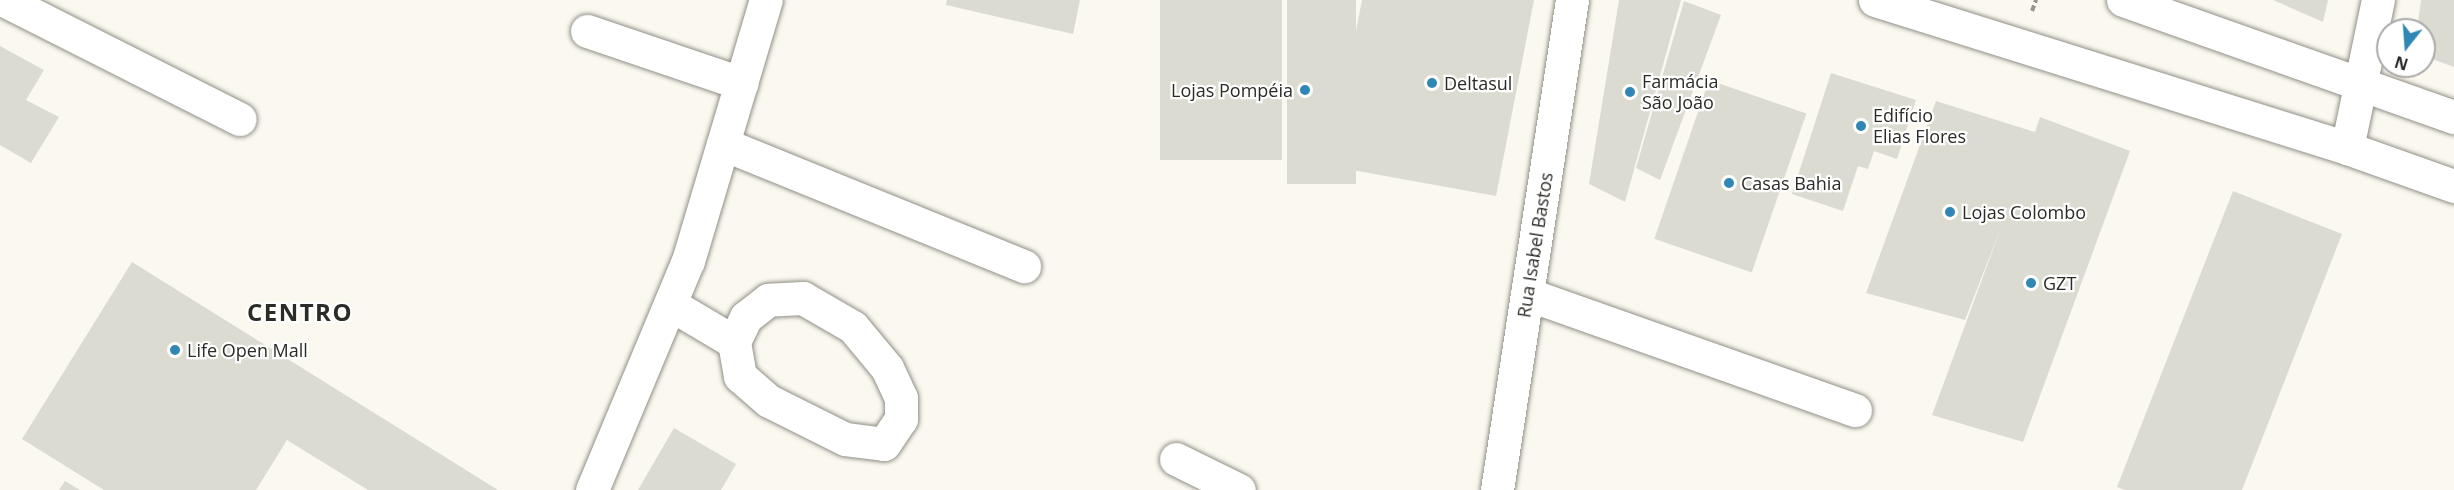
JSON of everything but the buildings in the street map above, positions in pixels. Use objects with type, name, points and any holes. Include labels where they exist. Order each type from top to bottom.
[{"type":"street","points":[[4,0],[240,119]]},
{"type":"street","points":[[592,490],[688,261],[766,0]]},
{"type":"street","name":"Rua Isabel Bastos","points":[[1497,490],[1572,0]]},
{"type":"street","points":[[1875,0],[2347,148],[2454,186]]},
{"type":"street","points":[[2347,148],[2378,0]]},
{"type":"street","points":[[2131,1],[2454,117]]},
{"type":"street","points":[[587,31],[741,83]]},
{"type":"street","points":[[723,144],[1024,266]]},
{"type":"street","points":[[1527,294],[1855,410]]},
{"type":"street","points":[[670,304],[734,342],[740,376],[769,401],[846,439],[884,444],[901,419],[901,398],[887,368],[853,327],[803,298],[768,300],[746,317],[734,342]]},
{"type":"street","points":[[1176,459],[1239,490]]},
{"type":"place","name":"Deltasul","points":[[1432,83]]},
{"type":"place","name":"Lojas Pompéia","points":[[1305,90]]},
{"type":"place","name":"Farmácia São João","points":[[1630,92]]},
{"type":"place","name":"Edifício Elias Flores","points":[[1861,126]]},
{"type":"place","name":"Casas Bahia","points":[[1729,183]]},
{"type":"place","name":"Lojas Colombo","points":[[1950,212]]},
{"type":"place","name":"GZT","points":[[2031,283]]},
{"type":"place","name":"Life Open Mall","points":[[175,350]]},
{"type":"district","name":"CENTRO","points":[[300,312]]}]
